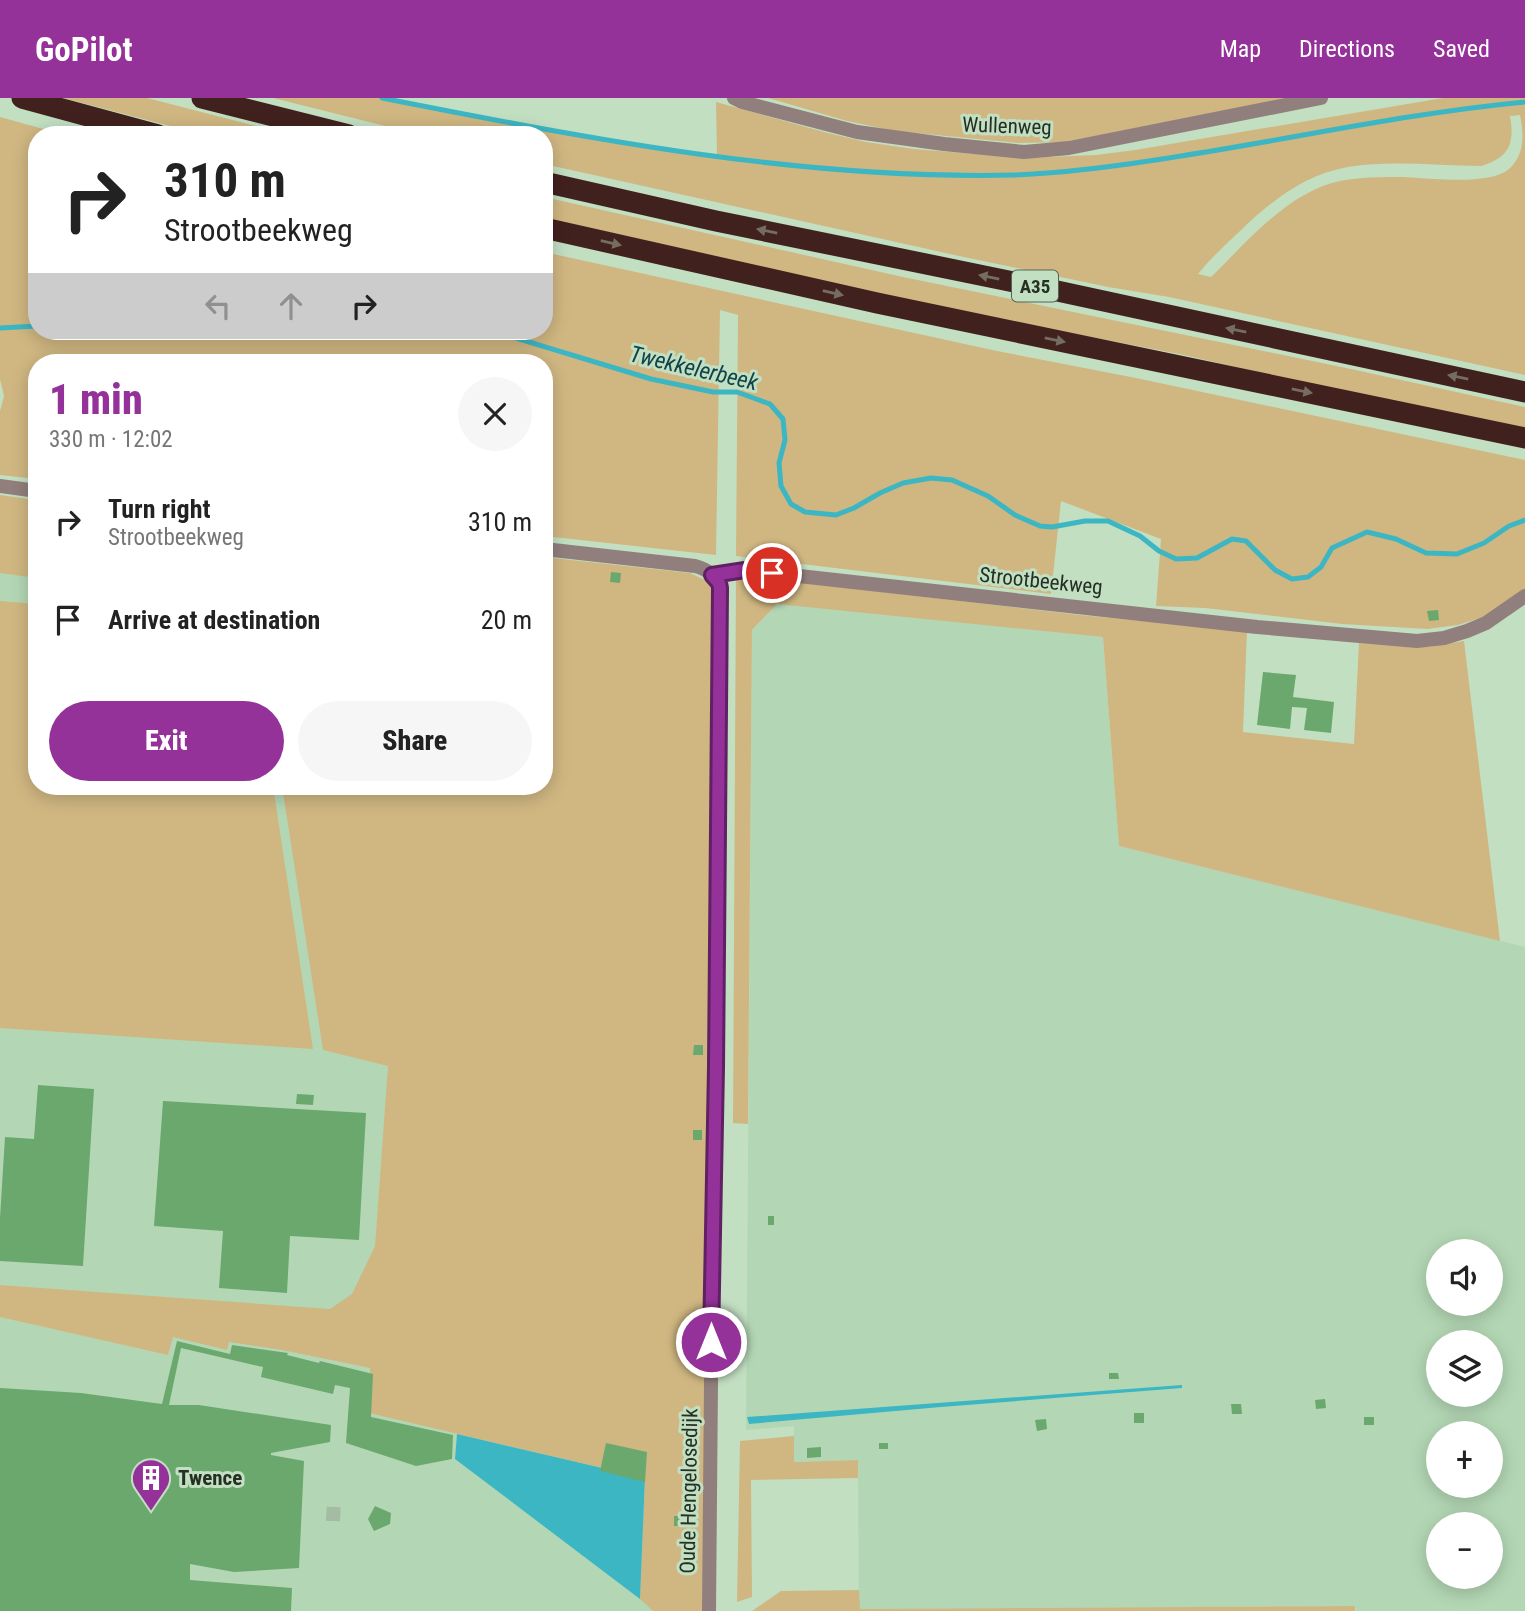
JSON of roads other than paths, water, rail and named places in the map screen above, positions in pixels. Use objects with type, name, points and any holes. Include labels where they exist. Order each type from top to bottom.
[{"type":"highway","points":[[22,98],[125,126]]},
{"type":"highway","points":[[202,98],[313,126]]},
{"type":"highway","name":"A35","points":[[553,184],[1525,392]]},
{"type":"highway","name":"A35","points":[[553,230],[877,303],[1525,438]]},
{"type":"street","name":"Wullenweg","points":[[734,98],[857,132],[1024,152],[1069,148],[1321,98]]},
{"type":"street","points":[[0,486],[28,490]]},
{"type":"street","name":"Strootbeekweg","points":[[553,550],[695,566],[712,575],[745,570],[1257,627],[1417,641],[1444,638],[1467,631],[1486,623],[1525,596]]},
{"type":"street","name":"Oude Hengelosedijk","points":[[709,1611],[720,588],[712,575]]},
{"type":"water","points":[[1182,1385],[1182,1388],[749,1424],[747,1417]]},
{"type":"water","points":[[457,1434],[645,1478],[640,1599],[455,1459]]},
{"type":"waterway","points":[[382,98],[529,126]]},
{"type":"waterway","points":[[553,131],[775,164],[934,175],[1014,175],[1098,168],[1396,119],[1525,102]]},
{"type":"waterway","name":"Twekkelerbeek","points":[[0,328],[28,326]]},
{"type":"waterway","name":"Twekkelerbeek","points":[[523,340],[651,379],[713,392],[737,392],[770,404],[783,419],[785,440],[779,463],[781,486],[791,504],[805,512],[836,515],[903,483],[931,478],[952,480],[988,496],[1015,515],[1040,526],[1108,521],[1140,536],[1159,551],[1176,559],[1197,558],[1232,539],[1246,541],[1275,570],[1292,579],[1308,577],[1321,567],[1332,548],[1367,532],[1396,539],[1426,553],[1457,554],[1484,543],[1509,526],[1525,520]]},
{"type":"tunnel","points":[[333,1521],[334,1501]]},
{"type":"place","name":"Twence","points":[[151,1512]]}]
